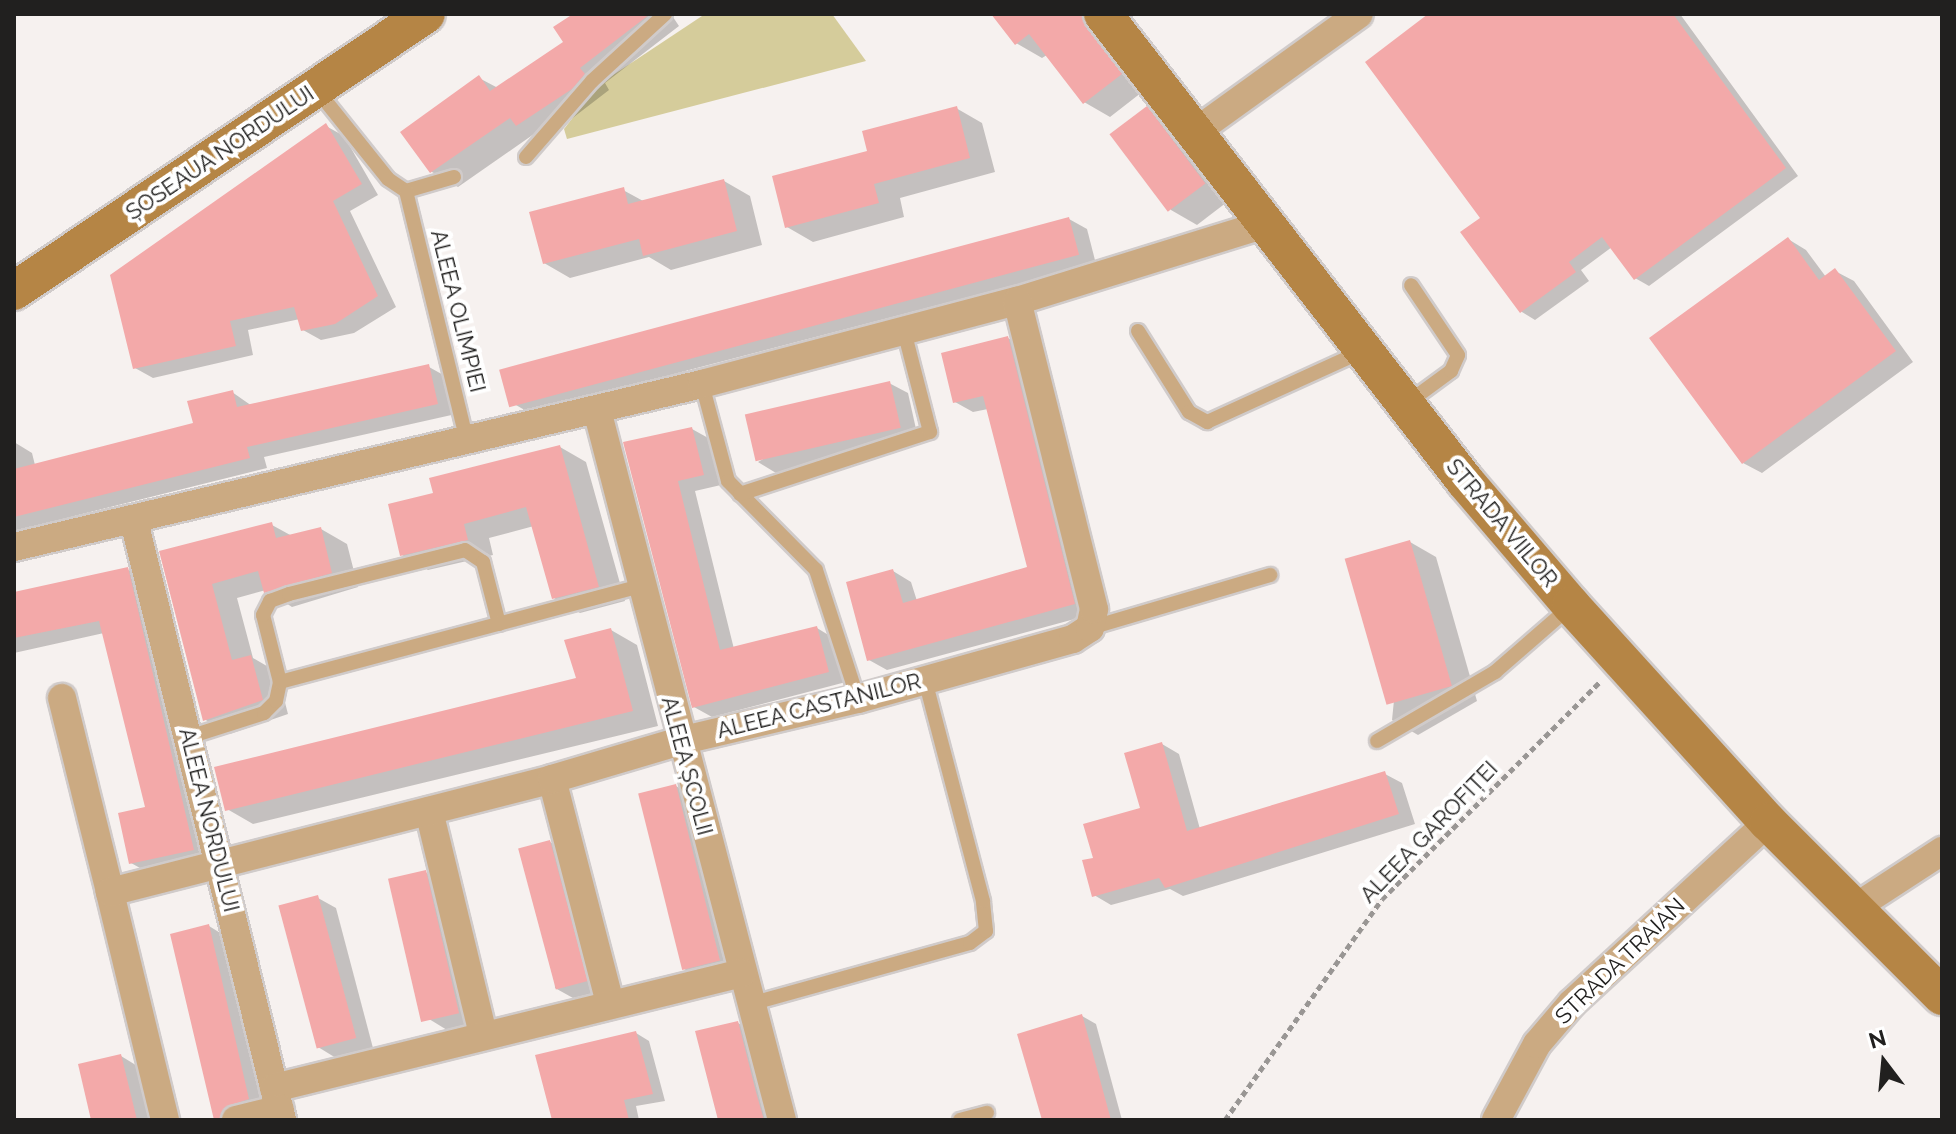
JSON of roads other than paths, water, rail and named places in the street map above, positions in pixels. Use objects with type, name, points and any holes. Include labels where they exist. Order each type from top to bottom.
[{"type":"street","name":"ȘOSEAUA NORDULUI","points":[[14,291],[426,14]]},
{"type":"street","name":"STRADA VIILOR","points":[[1103,14],[1405,404],[1571,605],[1768,822],[1942,996]]},
{"type":"street","points":[[1194,133],[1359,14]]},
{"type":"street","points":[[14,547],[702,384],[1017,301],[1265,224]]},
{"type":"street","points":[[1017,301],[1094,609],[1090,628]]},
{"type":"street","name":"ALEEA ȘCOLII","points":[[597,410],[680,741],[782,1120]]},
{"type":"street","name":"ALEEA NORDULUI","points":[[134,521],[279,1106]]},
{"type":"street","name":"ALEEA CASTANILOR","points":[[110,892],[552,779],[680,741],[858,699],[1073,639],[1090,628]]},
{"type":"street","points":[[62,698],[165,1120]]},
{"type":"street","points":[[552,779],[610,1004]]},
{"type":"street","points":[[429,811],[483,1035]]},
{"type":"street","name":"STRADA TRAIAN","points":[[1496,1120],[1537,1044],[1572,1003],[1768,822]]},
{"type":"street","points":[[1856,907],[1942,851]]},
{"type":"street","points":[[236,1120],[483,1035],[742,973]]},
{"type":"lane","points":[[526,157],[592,81],[665,14]]},
{"type":"lane","points":[[316,89],[365,154],[406,191],[454,177]]},
{"type":"lane","name":"ALEEA OLIMPIEI","points":[[406,191],[467,441]]},
{"type":"lane","points":[[1405,404],[1451,371],[1458,355],[1411,285]]},
{"type":"lane","points":[[740,494],[930,432],[904,331]]},
{"type":"lane","points":[[1138,331],[1189,412],[1207,422],[1363,350]]},
{"type":"lane","points":[[702,384],[728,481],[816,570],[858,699]]},
{"type":"lane","points":[[189,737],[264,713],[276,701],[280,682],[263,615],[270,601],[289,594],[465,550],[483,562],[499,624]]},
{"type":"lane","points":[[1090,628],[1270,575]]},
{"type":"lane","points":[[280,682],[641,586]]},
{"type":"lane","points":[[1377,741],[1495,672],[1571,605]]},
{"type":"lane","points":[[749,1004],[970,943],[986,931],[983,901],[925,680]]},
{"type":"lane","points":[[960,1120],[987,1113]]}]
